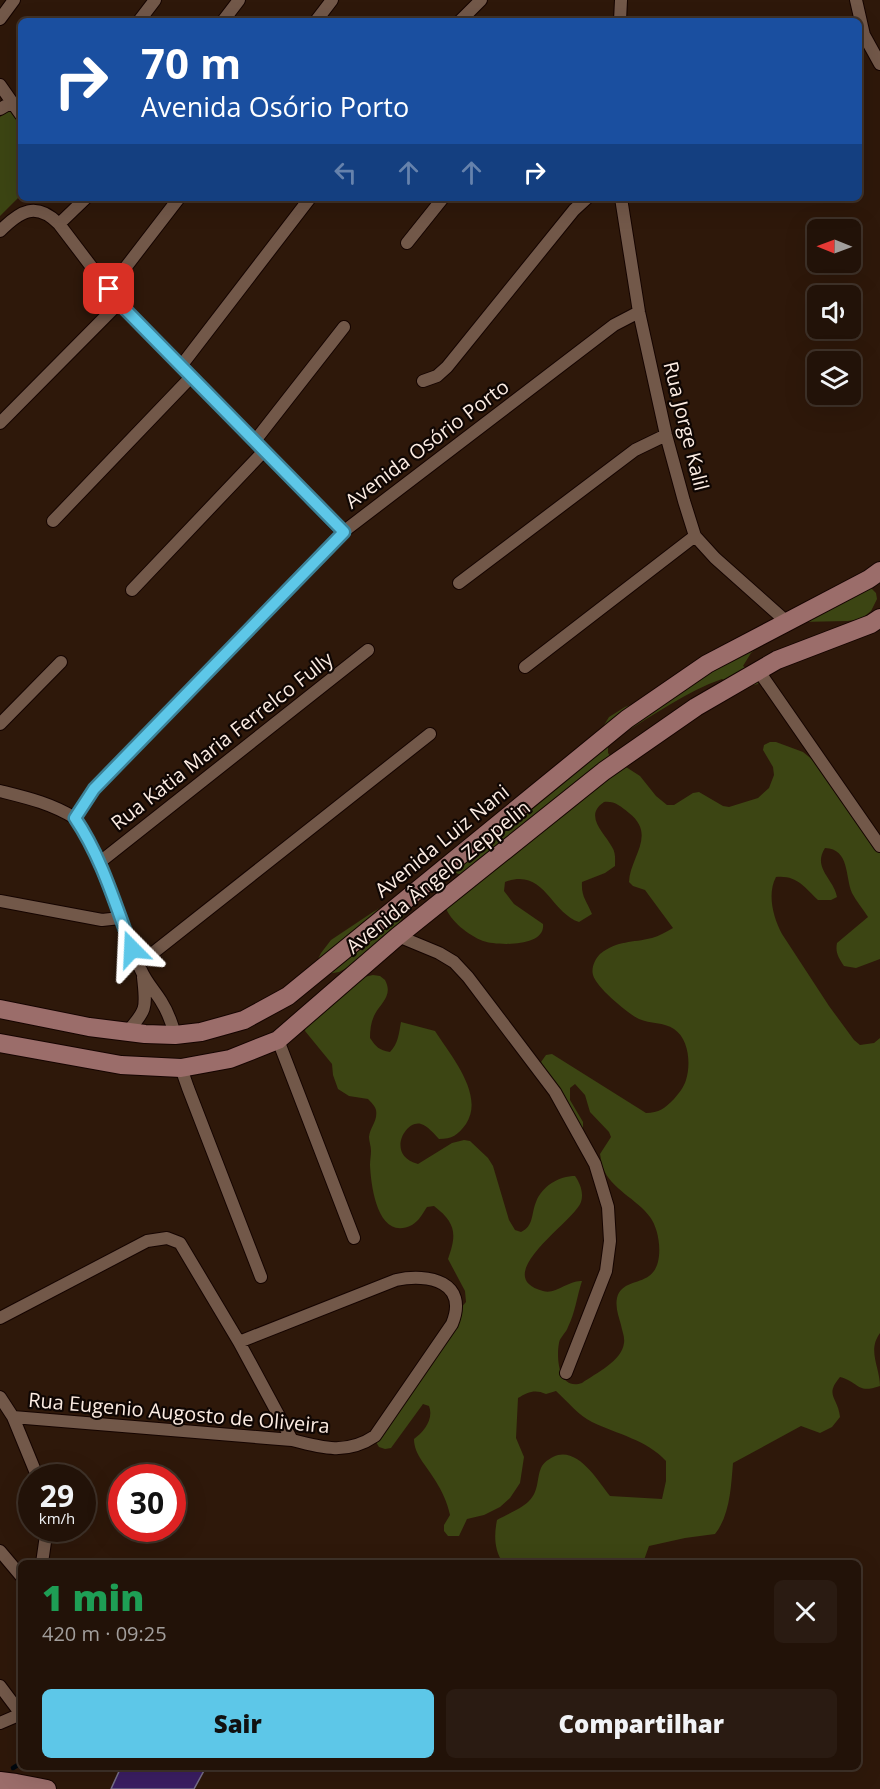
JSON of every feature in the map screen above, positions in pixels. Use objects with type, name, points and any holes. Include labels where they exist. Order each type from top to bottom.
[{"type":"street","points":[[0,19],[15,0]]},
{"type":"street","points":[[141,18],[155,0]]},
{"type":"street","points":[[225,18],[239,0]]},
{"type":"street","points":[[318,18],[332,0]]},
{"type":"street","points":[[463,18],[481,0]]},
{"type":"street","points":[[620,18],[621,0]]},
{"type":"street","points":[[856,0],[860,18]]},
{"type":"street","points":[[862,26],[864,35],[880,64]]},
{"type":"street","points":[[0,85],[18,111]]},
{"type":"street","points":[[0,109],[12,102]]},
{"type":"street","points":[[58,224],[83,201]]},
{"type":"street","points":[[109,289],[177,201]]},
{"type":"street","points":[[181,366],[308,201]]},
{"type":"street","points":[[407,243],[441,201]]},
{"type":"street","points":[[423,381],[437,376],[447,367],[574,210],[584,201]]},
{"type":"street","name":"Rua Jorge Kalil","points":[[621,201],[639,312],[666,435],[695,536],[715,558],[788,623]]},
{"type":"street","points":[[0,231],[10,220],[29,211],[39,210],[49,214],[119,303],[344,532]]},
{"type":"street","points":[[0,423],[119,303]]},
{"type":"street","name":"Avenida Osório Porto","points":[[75,818],[94,789],[344,532],[614,325],[639,312]]},
{"type":"street","points":[[254,442],[344,327]]},
{"type":"street","points":[[53,521],[191,377]]},
{"type":"street","points":[[459,583],[635,450],[666,435]]},
{"type":"street","points":[[132,590],[264,451]]},
{"type":"street","points":[[525,667],[695,536]]},
{"type":"street","name":"Avenida Luiz Nani","points":[[0,1009],[89,1027],[175,1035],[201,1032],[244,1020],[288,996],[627,719],[707,664],[788,623],[880,571]]},
{"type":"street","name":"Avenida Ângelo Zeppelin","points":[[0,1043],[121,1065],[182,1068],[230,1059],[279,1040],[398,936],[604,771],[696,707],[758,670],[777,660],[871,624],[880,618]]},
{"type":"street","name":"Rua Katia Maria Ferrelco Fully","points":[[100,862],[368,650]]},
{"type":"street","points":[[0,724],[61,662]]},
{"type":"street","points":[[758,670],[880,846]]},
{"type":"street","points":[[140,969],[430,734]]},
{"type":"street","points":[[0,791],[37,800],[56,807],[75,818],[100,862],[140,969],[162,1002],[175,1035]]},
{"type":"street","points":[[0,901],[102,920],[120,918]]},
{"type":"street","points":[[398,936],[439,953],[454,962],[468,976],[555,1092],[595,1164],[608,1207],[610,1241],[606,1271],[566,1373]]},
{"type":"street","points":[[127,1032],[145,1008],[140,969]]},
{"type":"street","points":[[279,1040],[354,1238]]},
{"type":"street","points":[[182,1068],[192,1100],[261,1277]]},
{"type":"street","points":[[0,1318],[147,1241],[167,1238],[180,1243],[239,1342],[292,1440]]},
{"type":"street","name":"Rua Eugenio Augosto de Oliveira","points":[[13,1417],[292,1440],[325,1448],[348,1448],[366,1443],[375,1436],[452,1324],[457,1312],[455,1298],[451,1289],[425,1277],[396,1280],[239,1342]]},
{"type":"street","points":[[0,1397],[13,1417],[32,1464]]},
{"type":"street","points":[[42,1560],[45,1542]]},
{"type":"street","points":[[0,1551],[18,1572]]},
{"type":"street","points":[[0,1686],[18,1710]]},
{"type":"street","points":[[0,1723],[18,1715]]},
{"type":"street","points":[[0,1782],[16,1782],[47,1789]]},
{"type":"green space","points":[[11,109],[18,119],[18,198],[0,216],[0,117]]},
{"type":"green space","points":[[867,584],[876,593],[877,599],[871,611],[861,619],[799,622],[771,637],[751,653],[743,666],[760,678],[758,684],[741,688],[722,679],[709,684],[622,734],[611,742],[608,753],[640,776],[656,796],[667,805],[674,805],[693,793],[699,792],[729,807],[758,798],[769,788],[774,775],[773,767],[763,750],[764,745],[776,742],[803,752],[819,765],[871,822],[880,846],[880,959],[856,968],[844,966],[838,955],[837,943],[868,917],[852,893],[843,858],[839,853],[825,848],[821,862],[837,897],[831,900],[818,900],[795,880],[776,877],[772,898],[774,913],[782,934],[854,1040],[860,1045],[874,1043],[880,1038],[880,1333],[876,1340],[874,1353],[880,1386],[862,1388],[840,1377],[832,1393],[840,1417],[832,1427],[820,1433],[801,1426],[733,1463],[727,1510],[715,1534],[649,1546],[644,1560],[502,1560],[496,1542],[497,1520],[529,1501],[535,1492],[542,1466],[549,1459],[558,1455],[574,1457],[588,1468],[610,1496],[662,1499],[666,1481],[666,1461],[641,1443],[587,1419],[556,1391],[546,1394],[535,1391],[528,1393],[518,1398],[516,1438],[524,1457],[520,1483],[510,1498],[500,1507],[484,1515],[467,1519],[459,1536],[448,1536],[444,1531],[444,1525],[450,1515],[446,1501],[419,1455],[414,1439],[429,1420],[429,1406],[423,1404],[391,1448],[379,1447],[376,1442],[453,1317],[466,1302],[465,1291],[448,1259],[453,1243],[453,1230],[447,1218],[434,1206],[427,1207],[412,1225],[400,1228],[391,1226],[384,1219],[372,1186],[369,1137],[376,1117],[373,1104],[368,1099],[349,1096],[338,1089],[332,1064],[305,1031],[306,1026],[355,979],[373,975],[380,976],[385,980],[388,990],[371,1026],[372,1041],[380,1049],[390,1052],[399,1034],[401,1022],[435,1031],[464,1076],[471,1101],[471,1113],[466,1124],[457,1134],[439,1139],[428,1128],[415,1124],[405,1132],[400,1146],[402,1153],[418,1164],[452,1143],[470,1141],[493,1166],[509,1220],[515,1230],[521,1232],[530,1223],[542,1191],[557,1180],[575,1176],[581,1188],[581,1202],[539,1248],[529,1262],[525,1274],[529,1284],[548,1292],[582,1281],[570,1322],[558,1350],[561,1372],[568,1382],[582,1383],[614,1361],[624,1343],[617,1298],[626,1286],[645,1279],[654,1271],[659,1256],[658,1238],[650,1217],[612,1182],[603,1168],[600,1154],[611,1137],[590,1112],[585,1095],[575,1084],[570,1088],[570,1100],[583,1122],[583,1128],[577,1132],[553,1090],[541,1062],[546,1055],[552,1054],[646,1113],[655,1112],[668,1105],[684,1085],[688,1074],[688,1052],[679,1033],[661,1024],[643,1021],[627,1011],[600,986],[593,975],[593,967],[597,958],[607,949],[619,944],[655,937],[673,928],[645,890],[629,882],[642,838],[637,821],[617,804],[604,802],[598,807],[595,819],[613,849],[615,866],[605,873],[582,882],[583,895],[592,914],[579,922],[569,917],[538,885],[518,879],[505,882],[504,891],[514,904],[543,924],[542,932],[529,941],[520,943],[499,944],[483,941],[460,927],[447,912],[445,906],[464,876],[456,873],[413,904],[396,927],[356,963],[339,972],[327,974],[319,965],[318,959],[331,940],[389,903],[461,842],[596,738],[609,717],[625,707],[644,700]]},
{"type":"building","points":[[120,1770],[204,1770],[194,1789],[111,1789]]},
{"type":"waterway","points":[[13,1768],[18,1765]]},
{"type":"route","points":[[109,289],[119,303],[344,532],[94,789],[75,818],[100,862],[132,949]]}]
